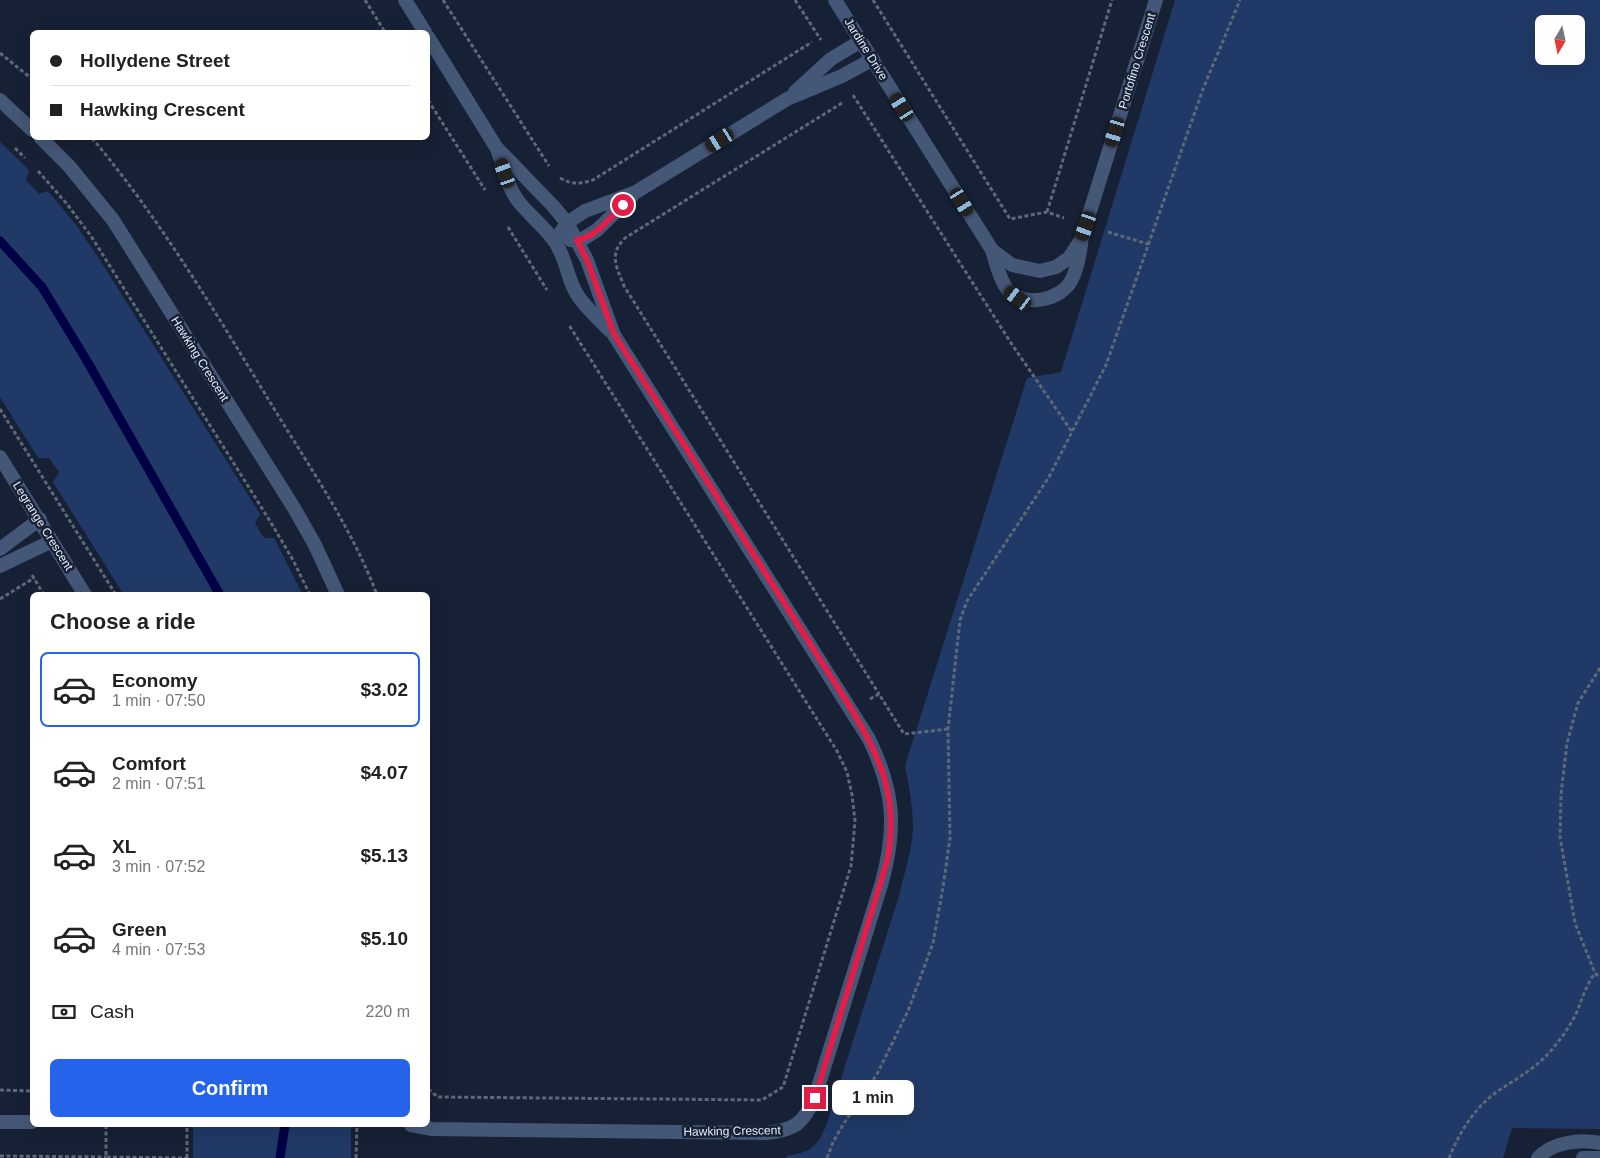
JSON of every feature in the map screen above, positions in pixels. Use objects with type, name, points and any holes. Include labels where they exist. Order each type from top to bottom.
[{"type":"street","points":[[404,0],[424,30]]},
{"type":"street","name":"Jardine Drive","points":[[835,0],[992,250],[997,269],[1007,290],[1018,298],[1035,301],[1054,296]]},
{"type":"street","name":"Portofino Crescent","points":[[1054,296],[1070,283],[1077,268],[1084,231],[1156,0]]},
{"type":"street","name":"Hawking Crescent","points":[[430,40],[496,147],[554,207],[567,224],[587,260],[614,334]]},
{"type":"street","points":[[786,99],[831,59],[861,41]]},
{"type":"street","points":[[555,241],[567,224],[585,211],[636,192],[786,99],[842,76],[873,60]]},
{"type":"street","points":[[0,100],[30,128]]},
{"type":"street","name":"Hawking Crescent","points":[[43,140],[69,166],[126,241],[294,508],[315,545],[337,592]]},
{"type":"street","name":"Hawking Crescent","points":[[422,1127],[441,1130],[766,1133],[787,1130],[796,1126],[803,1120],[815,1098],[886,866],[892,835],[891,809],[887,784],[869,739],[614,334],[578,296],[572,284],[566,262],[555,241],[519,202],[509,186],[496,147]]},
{"type":"street","points":[[555,241],[583,239],[597,230],[636,192]]},
{"type":"street","name":"Portofino Crescent","points":[[1040,271],[1056,267],[1069,258],[1084,231]]},
{"type":"street","name":"Jardine Drive","points":[[992,250],[1012,265],[1040,271]]},
{"type":"street","name":"Legrange Crescent","points":[[0,457],[40,519],[83,592]]},
{"type":"street","points":[[0,549],[40,519]]},
{"type":"street","points":[[0,566],[52,541]]},
{"type":"street","points":[[0,1122],[30,1122]]},
{"type":"street","points":[[1538,1158],[1554,1146],[1574,1142],[1600,1143]]},
{"type":"street","points":[[1583,1158],[1599,1158]]},
{"type":"path","points":[[365,0],[384,30]]},
{"type":"path","points":[[443,0],[513,112],[552,170]]},
{"type":"path","points":[[795,0],[831,59]]},
{"type":"path","points":[[873,0],[1010,219],[1047,212],[1084,231],[1148,244]]},
{"type":"path","points":[[1047,212],[1112,0]]},
{"type":"path","points":[[827,1158],[833,1142],[844,1123],[877,1074],[908,1011],[932,943],[944,886],[950,838],[948,729],[960,620],[967,601],[1049,477],[1106,365],[1203,89],[1240,0]]},
{"type":"path","points":[[556,174],[561,179],[574,184],[583,184],[593,180],[819,38]]},
{"type":"path","points":[[0,53],[30,77]]},
{"type":"path","points":[[842,76],[1005,334],[1072,432]]},
{"type":"path","points":[[845,101],[625,238],[619,244],[614,259],[624,286],[878,694]]},
{"type":"path","points":[[430,103],[487,195]]},
{"type":"path","points":[[94,140],[117,167],[145,206],[242,356],[358,548],[376,592]]},
{"type":"path","points":[[14,147],[28,160]]},
{"type":"path","points":[[34,167],[68,204],[91,236],[260,505],[293,560],[309,592]]},
{"type":"path","points":[[507,226],[548,291]]},
{"type":"path","points":[[430,1091],[438,1097],[762,1100],[783,1087],[851,866],[855,821],[852,794],[847,772],[837,751],[568,323]]},
{"type":"path","points":[[0,408],[114,592]]},
{"type":"path","points":[[0,599],[34,578]]},
{"type":"path","points":[[1600,668],[1578,703],[1567,743],[1561,794],[1560,837],[1575,923],[1595,973],[1600,978]]},
{"type":"path","points":[[1449,1158],[1464,1126],[1481,1105],[1544,1058],[1561,1038],[1575,1016],[1590,980],[1595,973]]},
{"type":"path","points":[[0,1090],[30,1091]]},
{"type":"path","points":[[106,1127],[106,1157]]},
{"type":"path","points":[[0,1156],[187,1158],[187,1127]]},
{"type":"path","points":[[356,1158],[357,1127]]},
{"type":"shaded area","points":[[1175,0],[1600,0],[1600,1129],[1512,1128],[1503,1158],[786,1158],[813,1147],[824,1131],[899,896],[913,828],[912,804],[905,766],[1027,378],[1061,372]]},
{"type":"shaded area","points":[[0,142],[29,170],[26,180],[39,194],[48,191],[76,225],[98,257],[260,514],[255,523],[264,538],[274,538],[301,592],[122,592],[53,482],[59,472],[49,458],[38,458],[0,397]]},
{"type":"shaded area","points":[[193,1127],[351,1127],[351,1158],[193,1158]]},
{"type":"waterway","points":[[0,241],[42,287],[87,361],[218,592]]},
{"type":"waterway","points":[[280,1158],[285,1127]]},
{"type":"route","points":[[623,205],[597,230],[583,239],[577,240],[587,260],[614,334],[852,710],[869,739],[887,784],[891,809],[892,835],[888,858],[815,1098]]}]
